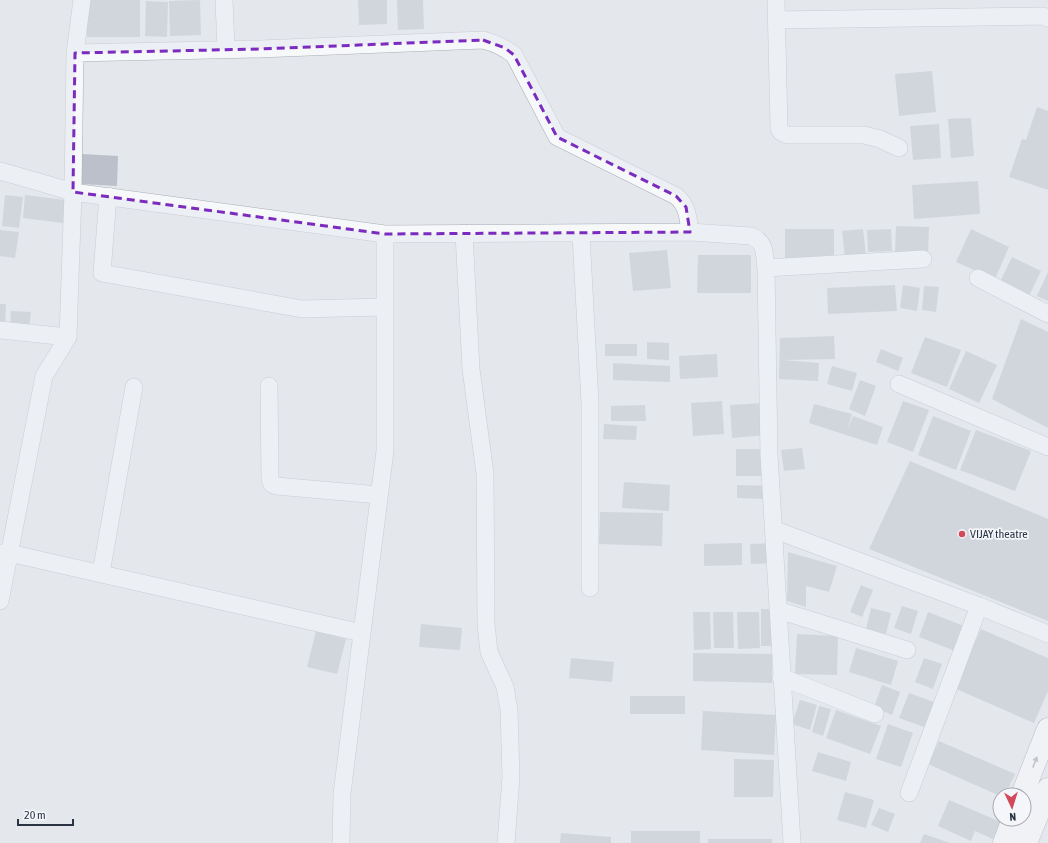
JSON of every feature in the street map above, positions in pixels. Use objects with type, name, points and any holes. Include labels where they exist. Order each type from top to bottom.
[{"type":"highway","points":[[1025,787],[1048,729]]},
{"type":"highway","points":[[1026,843],[1048,790]]},
{"type":"highway","points":[[1004,843],[1010,827]]},
{"type":"street","points":[[0,601],[4,553],[44,376],[68,337],[73,192],[75,53],[82,0]]},
{"type":"street","points":[[224,0],[226,49]]},
{"type":"street","points":[[776,0],[779,128],[781,132],[787,135],[864,136],[880,139],[899,148]]},
{"type":"street","points":[[776,20],[1043,16],[1048,18]]},
{"type":"street","points":[[75,53],[226,49],[260,50],[483,40],[494,42],[514,55],[557,137],[676,196],[683,201],[686,207],[690,232]]},
{"type":"street","points":[[0,171],[73,192],[385,234],[581,234],[690,232],[751,236],[759,239],[764,245],[766,268],[769,455],[775,530],[778,610],[792,843]]},
{"type":"street","points":[[108,196],[102,273],[302,309],[384,307]]},
{"type":"street","points":[[464,233],[471,369],[484,474],[486,624],[489,652],[505,687],[509,710],[511,777],[506,843]]},
{"type":"street","points":[[341,843],[342,794],[380,495],[384,451],[385,234]]},
{"type":"street","points":[[581,234],[590,403],[590,588]]},
{"type":"street","points":[[766,268],[923,259]]},
{"type":"street","points":[[978,278],[1048,314]]},
{"type":"street","points":[[0,330],[68,337]]},
{"type":"street","points":[[899,384],[1048,447]]},
{"type":"street","points":[[269,386],[270,479],[272,484],[276,486],[380,495]]},
{"type":"street","points":[[101,574],[134,387]]},
{"type":"street","points":[[775,530],[979,606],[1048,634]]},
{"type":"street","points":[[4,553],[362,633]]},
{"type":"street","points":[[909,793],[979,606]]},
{"type":"street","points":[[778,610],[907,650]]},
{"type":"street","points":[[782,677],[875,714]]},
{"type":"highlighted area","points":[[483,40],[505,48],[514,55],[557,137],[676,196],[686,207],[690,232],[385,234],[73,192],[75,53],[260,49]]},
{"type":"building","points":[[87,0],[140,0],[140,37],[87,37]]},
{"type":"building","points":[[200,0],[201,35],[170,36],[169,1]]},
{"type":"building","points":[[358,0],[387,0],[387,24],[359,25]]},
{"type":"building","points":[[397,0],[423,0],[424,29],[398,30]]},
{"type":"building","points":[[146,1],[168,2],[167,37],[145,36]]},
{"type":"building","points":[[932,71],[936,112],[899,116],[895,74]]},
{"type":"building","points":[[1037,107],[1048,111],[1048,190],[1009,177],[1022,139],[1026,140]]},
{"type":"building","points":[[971,118],[974,156],[951,158],[948,119]]},
{"type":"building","points":[[939,124],[941,158],[913,160],[910,126]]},
{"type":"building","points":[[82,154],[118,156],[117,186],[81,184]]},
{"type":"building","points":[[978,181],[980,214],[914,219],[912,185]]},
{"type":"building","points":[[5,195],[23,197],[19,228],[2,226]]},
{"type":"building","points":[[25,195],[65,200],[63,223],[23,218]]},
{"type":"building","points":[[896,226],[929,227],[928,254],[895,254]]},
{"type":"building","points":[[785,229],[834,229],[834,261],[785,261]]},
{"type":"building","points":[[863,229],[866,256],[845,258],[842,231]]},
{"type":"building","points":[[891,229],[892,251],[868,252],[867,230]]},
{"type":"building","points":[[971,229],[1009,247],[995,279],[956,262]]},
{"type":"building","points":[[0,230],[19,232],[15,258],[0,256]]},
{"type":"building","points":[[667,250],[671,288],[633,291],[629,253]]},
{"type":"building","points":[[698,255],[751,255],[751,293],[697,293]]},
{"type":"building","points":[[1012,257],[1041,271],[1027,300],[998,286]]},
{"type":"building","points":[[1048,272],[1048,301],[1037,296]]},
{"type":"building","points":[[895,285],[897,311],[828,314],[827,288]]},
{"type":"building","points":[[903,285],[920,288],[917,311],[900,308]]},
{"type":"building","points":[[924,286],[939,287],[936,312],[922,310]]},
{"type":"building","points":[[0,304],[6,304],[5,327],[0,327]]},
{"type":"building","points":[[11,311],[31,312],[29,330],[10,328]]},
{"type":"building","points":[[1021,319],[1048,332],[1048,428],[992,399]]},
{"type":"building","points":[[834,336],[835,359],[783,360],[819,363],[818,381],[779,379],[780,338]]},
{"type":"building","points":[[925,337],[961,350],[947,387],[911,373]]},
{"type":"building","points":[[647,342],[669,343],[669,360],[647,359]]},
{"type":"building","points":[[605,344],[637,344],[637,356],[605,356]]},
{"type":"building","points":[[881,349],[903,358],[898,371],[876,362]]},
{"type":"building","points":[[966,351],[997,365],[979,403],[949,389]]},
{"type":"building","points":[[717,354],[718,377],[680,379],[679,356]]},
{"type":"building","points":[[613,363],[670,366],[670,382],[613,380]]},
{"type":"building","points":[[832,366],[857,373],[852,391],[827,384]]},
{"type":"building","points":[[860,380],[876,386],[865,416],[849,409]]},
{"type":"building","points":[[722,401],[724,434],[693,436],[691,403]]},
{"type":"building","points":[[903,401],[929,410],[913,452],[887,442]]},
{"type":"building","points":[[765,403],[767,435],[732,438],[730,405]]},
{"type":"building","points":[[814,404],[852,414],[847,430],[853,416],[883,427],[877,445],[809,423]]},
{"type":"building","points":[[645,405],[646,421],[611,421],[611,406]]},
{"type":"building","points":[[933,416],[971,431],[956,470],[918,455]]},
{"type":"building","points":[[604,424],[637,426],[636,440],[603,439]]},
{"type":"building","points":[[976,430],[1031,451],[1015,491],[960,470]]},
{"type":"building","points":[[802,448],[805,469],[784,471],[781,450]]},
{"type":"building","points":[[736,449],[766,449],[766,476],[736,476]]},
{"type":"building","name":"VIJAY theatre","points":[[910,461],[1048,519],[1048,621],[869,549]]},
{"type":"building","points":[[624,482],[670,485],[669,511],[622,508]]},
{"type":"building","points":[[737,485],[768,486],[767,499],[737,498]]},
{"type":"building","points":[[600,512],[663,513],[662,546],[599,544]]},
{"type":"building","points":[[742,543],[742,565],[704,566],[704,544]]},
{"type":"building","points":[[773,543],[774,563],[751,564],[750,544]]},
{"type":"building","points":[[788,552],[837,566],[829,592],[806,586],[806,607],[787,601]]},
{"type":"building","points":[[861,585],[873,590],[862,617],[850,612]]},
{"type":"building","points":[[902,606],[918,611],[911,634],[894,628]]},
{"type":"building","points":[[871,608],[891,613],[886,634],[866,629]]},
{"type":"building","points":[[761,609],[772,609],[772,646],[761,646]]},
{"type":"building","points":[[693,612],[710,612],[711,649],[694,650]]},
{"type":"building","points":[[713,612],[733,612],[734,648],[714,648]]},
{"type":"building","points":[[737,612],[759,612],[760,648],[738,649]]},
{"type":"building","points":[[928,612],[964,626],[955,651],[919,637]]},
{"type":"building","points":[[421,624],[462,628],[460,650],[419,647]]},
{"type":"building","points":[[981,629],[1048,658],[1048,691],[1034,723],[954,688]]},
{"type":"building","points":[[316,631],[346,639],[337,674],[307,667]]},
{"type":"building","points":[[797,634],[838,636],[837,675],[795,674]]},
{"type":"building","points":[[856,648],[898,661],[891,685],[849,672]]},
{"type":"building","points":[[693,653],[772,654],[772,683],[693,681]]},
{"type":"building","points":[[571,658],[614,662],[612,682],[569,678]]},
{"type":"building","points":[[924,658],[942,664],[933,689],[915,682]]},
{"type":"building","points":[[882,685],[900,692],[892,715],[874,707]]},
{"type":"building","points":[[909,693],[934,702],[924,727],[899,718]]},
{"type":"building","points":[[630,696],[685,696],[685,714],[630,714]]},
{"type":"building","points":[[800,700],[817,705],[810,730],[792,724]]},
{"type":"building","points":[[819,706],[831,709],[823,736],[812,732]]},
{"type":"building","points":[[836,710],[881,726],[870,754],[826,738]]},
{"type":"building","points":[[703,711],[776,715],[774,755],[701,750]]},
{"type":"building","points":[[888,724],[913,733],[901,767],[876,759]]},
{"type":"building","points":[[939,741],[1015,774],[1009,787],[992,787],[992,792],[928,764]]},
{"type":"building","points":[[818,752],[851,762],[846,781],[812,771]]},
{"type":"building","points":[[734,759],[774,760],[773,797],[734,797]]},
{"type":"building","points":[[845,792],[874,800],[866,828],[837,820]]},
{"type":"building","points":[[949,800],[992,818],[992,827],[999,827],[993,839],[975,831],[971,841],[938,826]]},
{"type":"building","points":[[879,808],[895,814],[888,832],[871,825]]},
{"type":"building","points":[[631,831],[700,831],[700,843],[631,843]]},
{"type":"building","points":[[561,833],[611,837],[611,843],[560,843]]},
{"type":"building","points":[[924,834],[950,843],[920,843]]},
{"type":"building","points":[[708,839],[772,839],[772,843],[708,843]]},
{"type":"place","name":"VIJAY theatre","points":[[962,534]]}]
